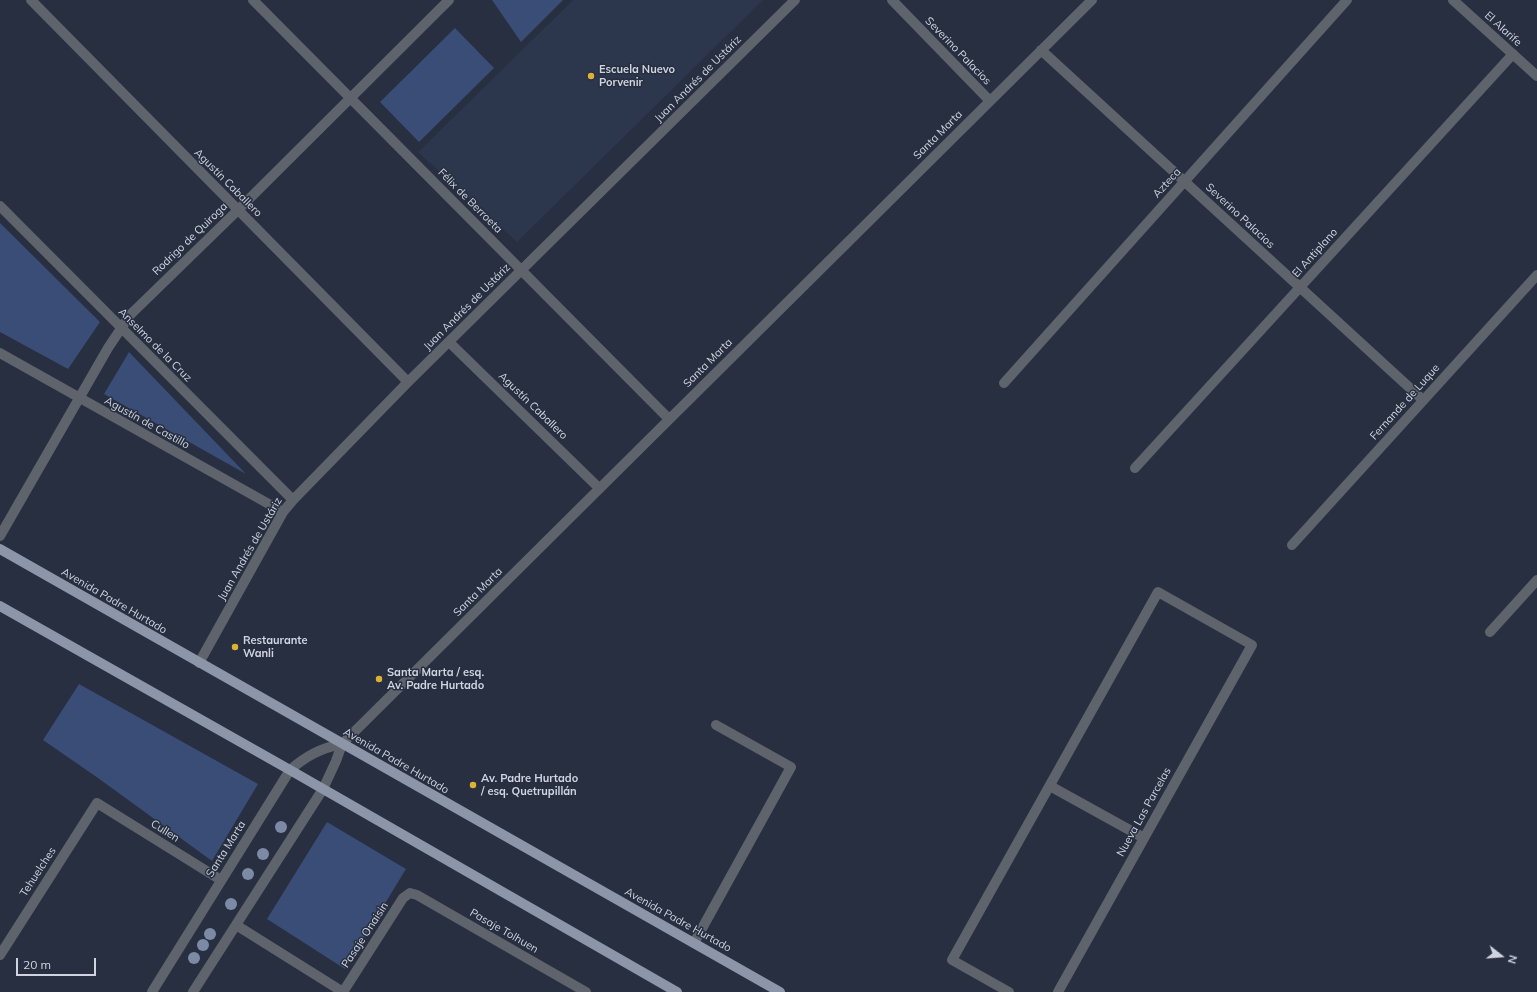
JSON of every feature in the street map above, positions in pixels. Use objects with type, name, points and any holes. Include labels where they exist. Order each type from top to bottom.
[{"type":"main road","name":"Avenida Padre Hurtado","points":[[0,549],[780,992]]},
{"type":"main road","points":[[0,606],[678,992]]},
{"type":"street","name":"Agustín Caballero","points":[[31,0],[408,382]]},
{"type":"street","name":"Félix de Berroeta","points":[[253,0],[669,419]]},
{"type":"street","name":"Rodrigo de Quiroga","points":[[0,536],[79,398],[130,315],[449,0]]},
{"type":"street","name":"Juan Andrés de Ustáriz","points":[[199,663],[283,512],[293,500],[408,382],[795,0]]},
{"type":"street","name":"Severino Palacios","points":[[892,0],[990,101]]},
{"type":"street","name":"Santa Marta","points":[[193,992],[323,789],[342,744],[1092,0]]},
{"type":"street","name":"Azteca","points":[[1004,382],[1347,0]]},
{"type":"street","name":"El Alarife","points":[[1452,0],[1537,76]]},
{"type":"street","name":"Severino Palacios","points":[[1041,50],[1423,400]]},
{"type":"street","name":"El Antiplano","points":[[1135,468],[1513,54]]},
{"type":"street","name":"Anselmo de la Cruz","points":[[0,206],[293,500]]},
{"type":"street","name":"Fernande de Luque","points":[[1292,545],[1537,275]]},
{"type":"street","name":"Agustín Caballero","points":[[449,342],[599,488]]},
{"type":"street","name":"Agustín de Castillo","points":[[0,352],[283,512]]},
{"type":"street","points":[[1490,632],[1537,580]]},
{"type":"street","name":"Nueva Las Parcelas","points":[[1050,786],[1158,592],[1252,645],[1058,992]]},
{"type":"street","points":[[694,943],[791,767],[716,724]]},
{"type":"street","name":"Santa Marta","points":[[152,992],[290,770],[303,759],[315,752],[342,744]]},
{"type":"street","points":[[1009,992],[952,960],[1050,786],[1144,838]]},
{"type":"street","name":"Cullen","points":[[97,803],[221,880]]},
{"type":"street","name":"Tehuelches","points":[[0,954],[97,803]]},
{"type":"street","name":"Pasaje Onaisin","points":[[343,992],[404,898],[410,893]]},
{"type":"street","name":"Pasaje Tolhuen","points":[[410,893],[417,895],[586,992]]},
{"type":"street","points":[[236,925],[343,992]]},
{"type":"shaded area","points":[[492,0],[563,0],[521,42]]},
{"type":"shaded area","name":"Escuela Nuevo Porvenir","points":[[573,0],[763,0],[517,242],[418,152]]},
{"type":"shaded area","points":[[455,28],[494,68],[419,142],[380,102]]},
{"type":"shaded area","points":[[0,223],[100,322],[68,369],[0,332]]},
{"type":"shaded area","points":[[129,352],[246,474],[104,394]]},
{"type":"shaded area","points":[[79,684],[258,784],[212,861],[43,740]]},
{"type":"shaded area","points":[[327,822],[406,869],[345,969],[267,919]]},
{"type":"place","name":"Escuela Nuevo Porvenir","points":[[591,76]]},
{"type":"place","name":"Restaurante Wanli","points":[[235,647]]},
{"type":"place","name":"Santa Marta / esq. Av. Padre Hurtado","points":[[379,679]]},
{"type":"place","name":"Av. Padre Hurtado / esq. Quetrupillán","points":[[473,785]]}]
